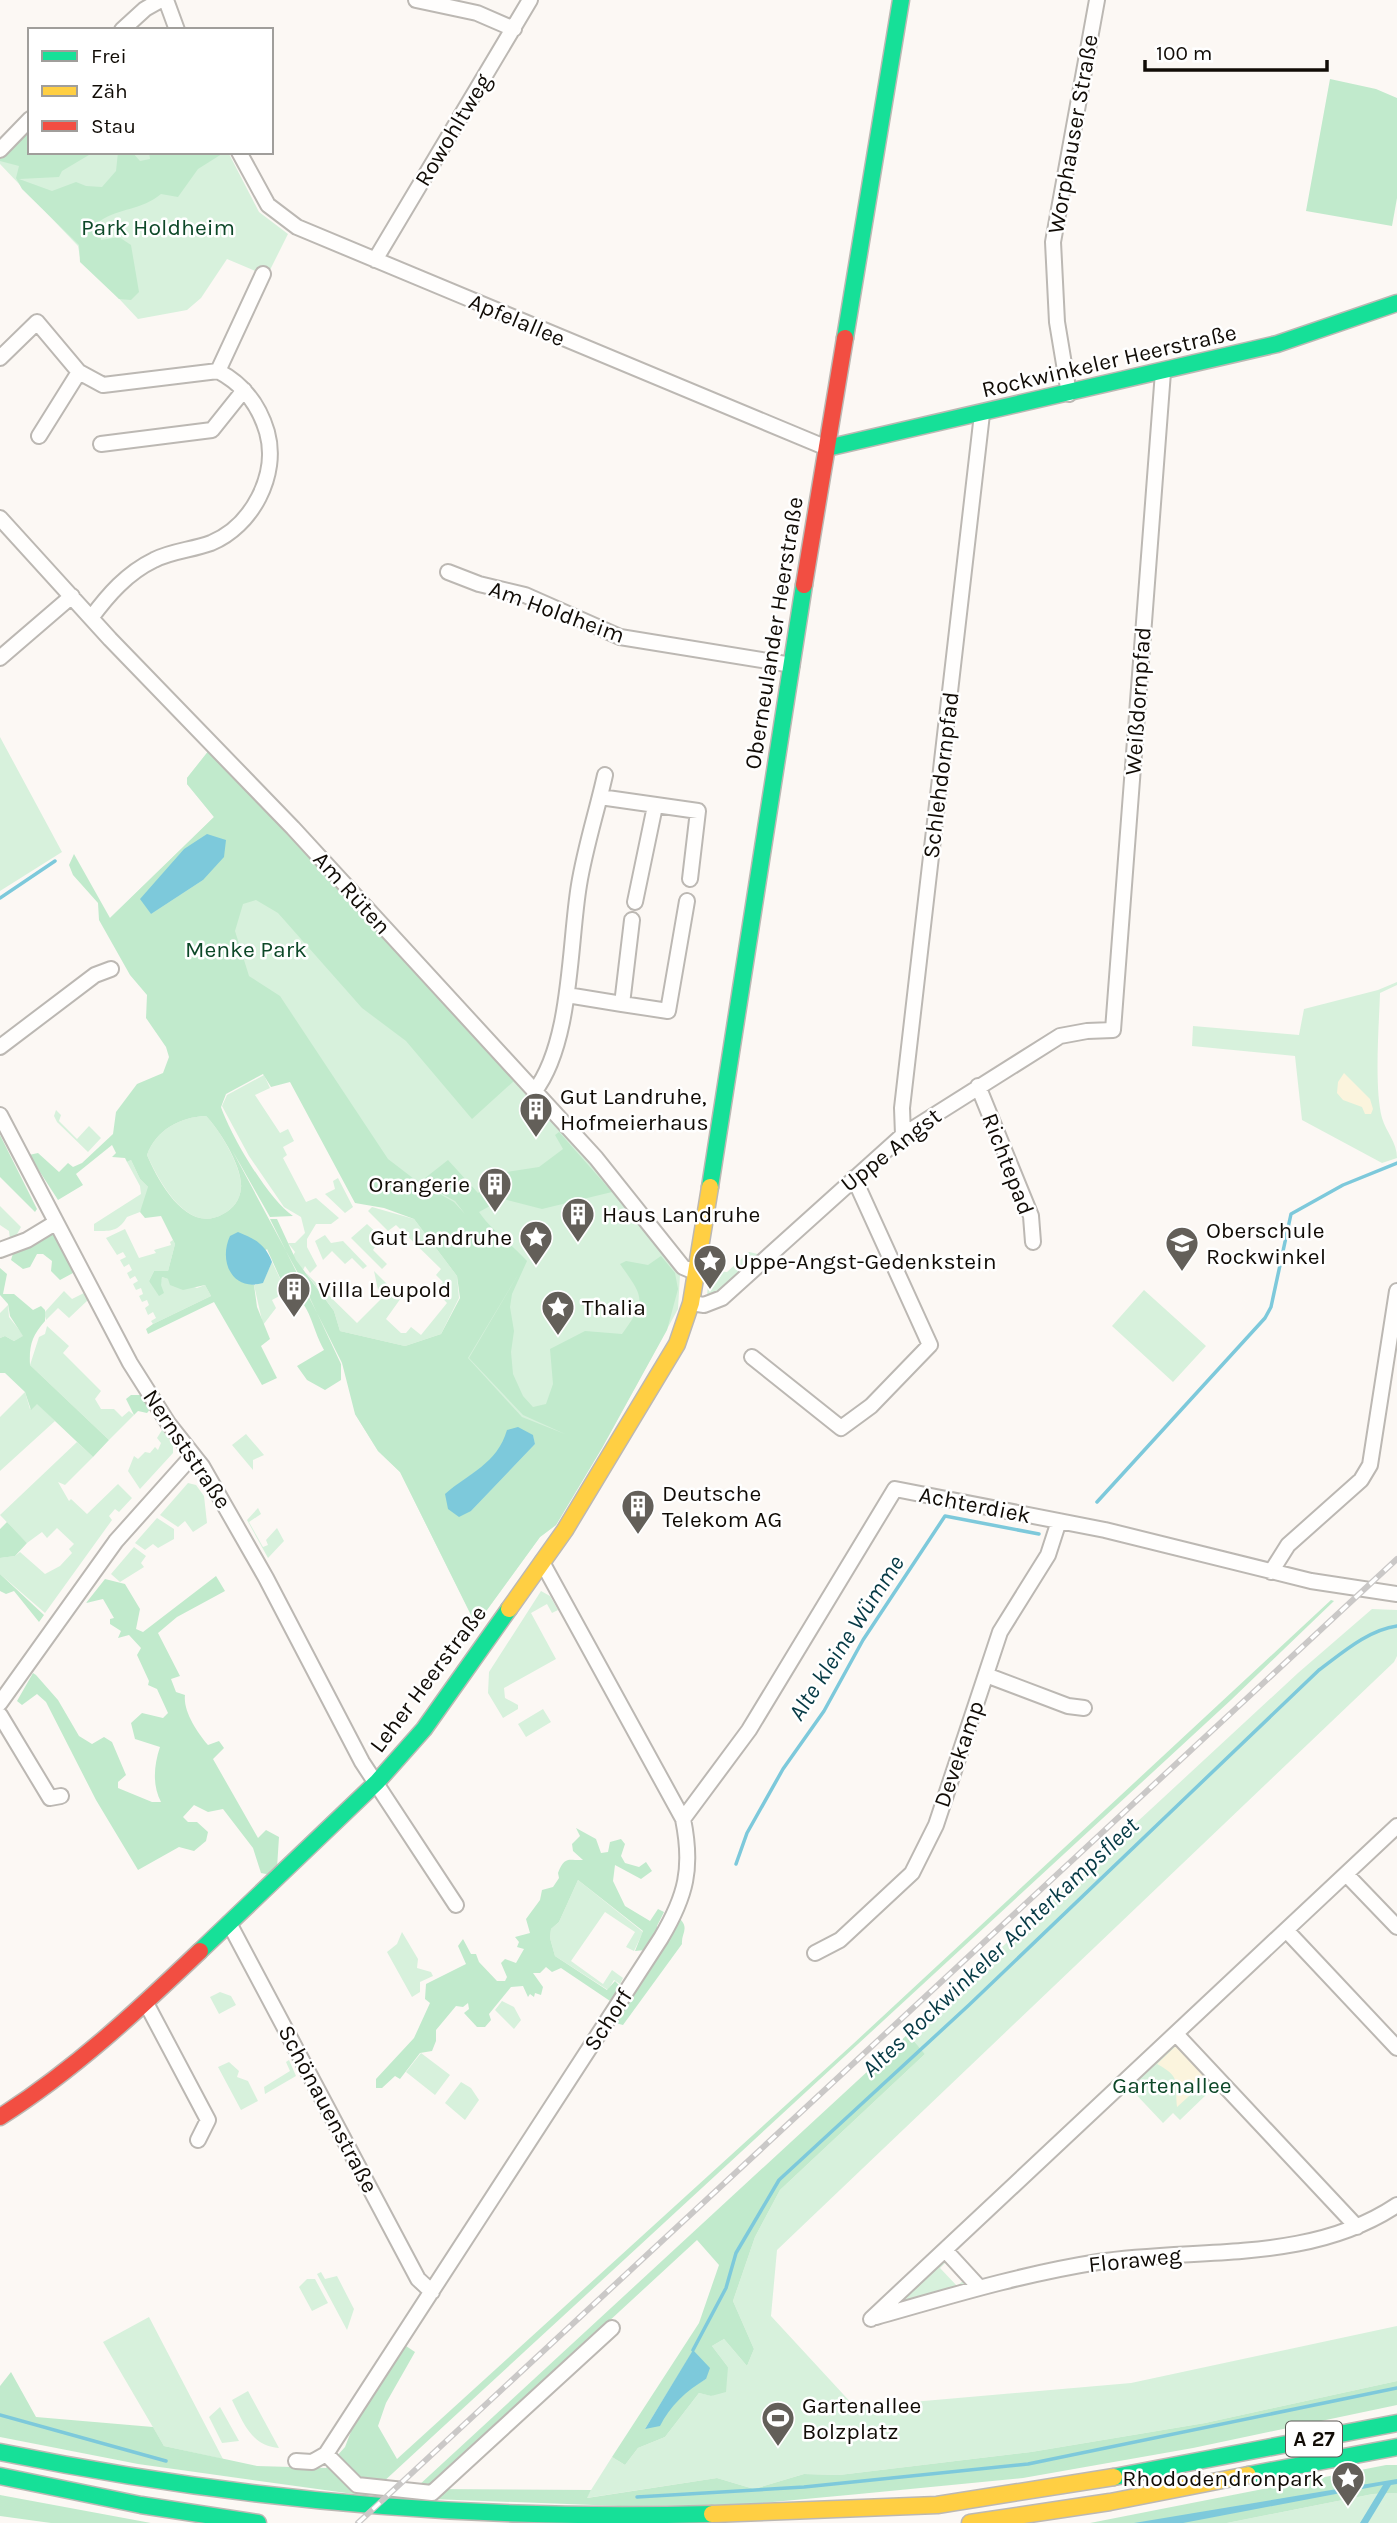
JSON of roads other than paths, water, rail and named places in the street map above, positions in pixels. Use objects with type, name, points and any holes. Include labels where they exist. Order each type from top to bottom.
[{"type":"main road","name":"Oberneulander Heerstraße","points":[[697,1273],[792,665],[901,0]]},
{"type":"main road","name":"Rockwinkeler Heerstraße","points":[[827,448],[1277,344],[1397,303]]},
{"type":"main road","name":"Leher Heerstraße","points":[[0,2117],[48,2086],[146,2003],[377,1782],[424,1729],[542,1562],[674,1348],[691,1303],[697,1273]]},
{"type":"main road","name":"A 27","points":[[0,2452],[145,2482],[264,2500],[487,2520],[678,2522],[759,2519],[958,2502],[1108,2478],[1397,2423]]},
{"type":"main road","name":"A 27","points":[[970,2523],[1110,2502],[1397,2447]]},
{"type":"main road","points":[[1315,2463],[1397,2455]]},
{"type":"main road","points":[[0,2476],[141,2505],[258,2523]]},
{"type":"street","points":[[124,28],[145,9],[164,0],[176,28]]},
{"type":"street","points":[[416,0],[477,13],[514,29]]},
{"type":"street","name":"Rowohltweg","points":[[375,260],[530,0]]},
{"type":"street","name":"Worphauser Straße","points":[[1069,394],[1057,323],[1053,242],[1097,0]]},
{"type":"street","points":[[0,150],[28,121]]},
{"type":"street","name":"Apfelallee","points":[[240,154],[274,212],[297,227],[827,448]]},
{"type":"street","points":[[218,371],[263,274]]},
{"type":"street","points":[[0,358],[37,322],[79,372],[103,384],[218,371],[244,390],[256,404],[268,437],[270,460],[258,500],[244,520],[224,536],[155,559],[134,572],[109,594],[91,618]]},
{"type":"street","points":[[38,436],[79,372]]},
{"type":"street","name":"Weißdornpfad","points":[[1113,1030],[1163,372]]},
{"type":"street","points":[[101,444],[212,430],[244,390]]},
{"type":"street","name":"Schlehdornpfad","points":[[903,1135],[902,1108],[982,414]]},
{"type":"street","name":"Am Rüten","points":[[0,517],[91,618],[248,779],[596,1158],[683,1267],[697,1273]]},
{"type":"street","name":"Am Holdheim","points":[[448,572],[479,584],[525,595],[620,637],[792,665]]},
{"type":"street","points":[[0,658],[72,596]]},
{"type":"street","points":[[534,1091],[546,1076],[567,995],[579,884],[606,775]]},
{"type":"street","points":[[600,797],[698,811],[690,879]]},
{"type":"street","points":[[635,902],[654,806]]},
{"type":"street","points":[[567,995],[668,1011],[687,901]]},
{"type":"street","points":[[622,1004],[632,920]]},
{"type":"street","points":[[0,1047],[94,975],[111,969]]},
{"type":"street","name":"Uppe Angst","points":[[691,1303],[704,1305],[722,1298],[903,1135],[978,1086],[1060,1036],[1113,1030]]},
{"type":"street","name":"Richtepad","points":[[978,1086],[1031,1216],[1033,1242]]},
{"type":"street","name":"Nernststraße","points":[[0,1115],[130,1363],[233,1518],[362,1762],[456,1905]]},
{"type":"street","points":[[752,1357],[841,1428],[871,1406],[930,1345],[854,1178]]},
{"type":"street","points":[[0,1251],[27,1240],[55,1223]]},
{"type":"street","points":[[1271,1572],[1288,1545],[1361,1480],[1370,1465],[1397,1291]]},
{"type":"street","points":[[0,1703],[120,1535],[193,1455]]},
{"type":"street","name":"Achterdiek","points":[[683,1819],[749,1730],[895,1489],[1105,1530],[1346,1588],[1397,1594]]},
{"type":"street","name":"Devekamp","points":[[815,1953],[840,1940],[912,1873],[936,1825],[1000,1632],[1048,1555],[1059,1521]]},
{"type":"street","name":"Schorf","points":[[326,2454],[677,1913],[688,1876],[688,1841],[683,1819],[542,1562]]},
{"type":"street","points":[[986,1675],[1068,1706],[1084,1708]]},
{"type":"street","points":[[0,1715],[50,1798],[61,1796]]},
{"type":"street","points":[[979,2287],[945,2250],[1397,1826]]},
{"type":"street","points":[[1346,1874],[1397,1927]]},
{"type":"street","name":"Schönauenstraße","points":[[229,1923],[418,2278],[432,2292]]},
{"type":"street","points":[[1286,1930],[1397,2049]]},
{"type":"street","points":[[146,2003],[208,2120],[198,2140]]},
{"type":"street","points":[[1176,2034],[1357,2227]]},
{"type":"street","name":"Floraweg","points":[[945,2250],[871,2319],[979,2287],[1100,2262],[1250,2250],[1320,2240],[1357,2227],[1397,2205]]},
{"type":"street","points":[[296,2461],[312,2462],[326,2454],[357,2485],[432,2493],[612,2328]]},
{"type":"water","points":[[207,834],[226,840],[224,857],[203,880],[151,914],[140,899],[184,849]]},
{"type":"water","points":[[238,1232],[259,1243],[272,1262],[263,1283],[243,1283],[236,1279],[227,1265],[230,1236]]},
{"type":"water","points":[[518,1427],[533,1435],[535,1444],[471,1511],[459,1517],[448,1509],[445,1494],[489,1460],[507,1430]]},
{"type":"water","points":[[693,2350],[710,2368],[706,2379],[679,2400],[660,2426],[645,2429]]},
{"type":"water","points":[[1397,2479],[1397,2484],[1391,2485],[1368,2523],[1360,2523],[1383,2485],[1183,2523],[1134,2523]]},
{"type":"waterway","points":[[0,898],[55,861]]},
{"type":"waterway","name":"Alte kleine Wümme","points":[[1097,1502],[1265,1318],[1271,1307],[1291,1214],[1343,1185],[1397,1163]]},
{"type":"waterway","name":"Alte kleine Wümme","points":[[736,1864],[747,1833],[783,1769],[824,1711],[863,1640],[945,1516],[1039,1534]]},
{"type":"waterway","name":"Altes Rockwinkeler Achterkampsfleet","points":[[693,2350],[726,2288],[736,2253],[779,2180],[969,2005],[1319,1670],[1366,1637],[1397,1626]]},
{"type":"waterway","points":[[637,2497],[804,2487],[1028,2464],[1397,2388]]},
{"type":"waterway","points":[[0,2415],[166,2461]]},
{"type":"railway","points":[[358,2523],[1397,1559]]},
{"type":"place","name":"Gut Landruhe, Hofmeierhaus","points":[[536,1139]]},
{"type":"place","name":"Orangerie","points":[[495,1214]]},
{"type":"place","name":"Haus Landruhe","points":[[578,1244]]},
{"type":"place","name":"Gut Landruhe","points":[[536,1267]]},
{"type":"place","name":"Oberschule Rockwinkel","points":[[1182,1273]]},
{"type":"place","name":"Uppe-Angst-Gedenkstein","points":[[710,1291]]},
{"type":"place","name":"Villa Leupold","points":[[294,1319]]},
{"type":"place","name":"Thalia","points":[[558,1337]]},
{"type":"place","name":"Deutsche Telekom AG","points":[[638,1536]]},
{"type":"place","name":"Gartenallee Bolzplatz","points":[[778,2448]]},
{"type":"place","name":"Rhododendronpark","points":[[1348,2508]]},
{"type":"park label","name":"Park Holdheim","points":[[158,227]]},
{"type":"park label","name":"Menke Park","points":[[246,949]]},
{"type":"park label","name":"Gartenallee","points":[[1172,2085]]}]
